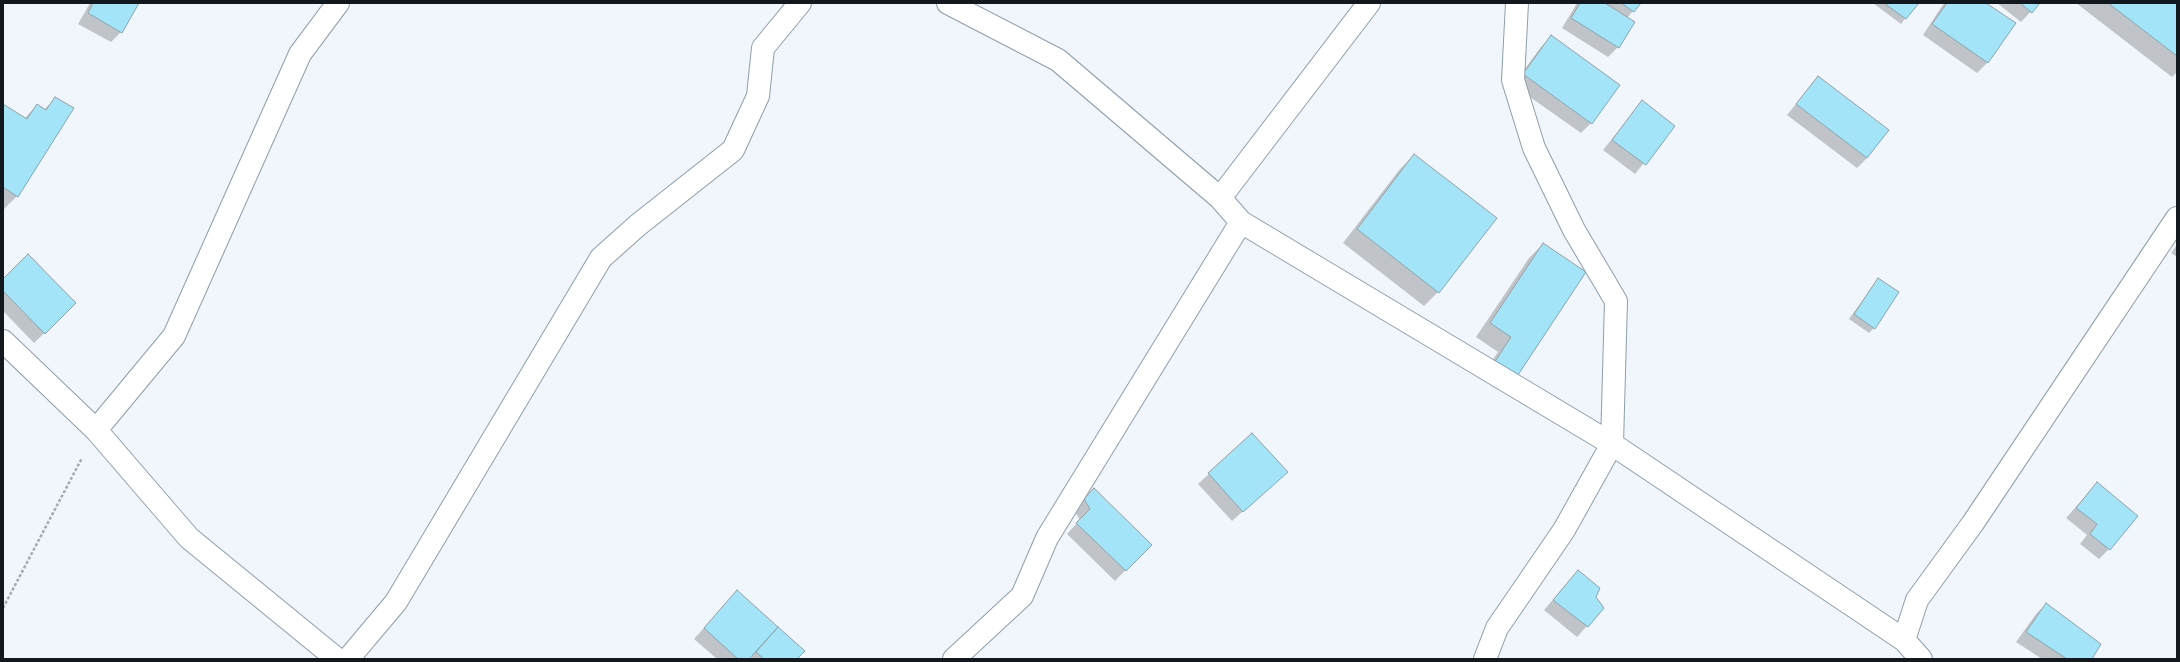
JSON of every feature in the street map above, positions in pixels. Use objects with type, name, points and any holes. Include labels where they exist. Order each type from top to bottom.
[{"type":"street","points":[[96,430],[174,336],[300,54],[338,3]]},
{"type":"street","points":[[348,659],[396,602],[602,258],[638,225],[733,150],[758,96],[763,48],[800,3]]},
{"type":"street","points":[[948,3],[1058,60],[1220,198],[1241,222],[1612,444],[1904,640],[1921,659]]},
{"type":"street","points":[[1220,198],[1369,3]]},
{"type":"street","points":[[1485,659],[1497,628],[1564,530],[1612,444],[1616,301],[1574,230],[1534,148],[1513,80],[1517,3]]},
{"type":"street","points":[[1904,640],[1917,600],[1973,523],[2177,218]]},
{"type":"street","points":[[954,659],[1022,596],[1047,538],[1241,222]]},
{"type":"street","points":[[3,341],[96,430],[189,538],[337,659]]},
{"type":"path","points":[[3,608],[96,430]]},
{"type":"building","points":[[93,3],[139,3],[122,33],[88,13]]},
{"type":"building","points":[[1580,3],[1605,3],[1635,22],[1619,48],[1571,18]]},
{"type":"building","points":[[1621,3],[1641,3],[1634,12]]},
{"type":"building","points":[[1884,3],[1919,3],[1906,19]]},
{"type":"building","points":[[1947,3],[1986,3],[2016,23],[1988,63],[1932,24]]},
{"type":"building","points":[[2020,3],[2040,3],[2032,13]]},
{"type":"building","points":[[2108,3],[2177,3],[2177,56]]},
{"type":"building","points":[[1551,35],[1620,85],[1592,124],[1523,74]]},
{"type":"building","points":[[1818,76],[1889,130],[1867,158],[1796,104]]},
{"type":"building","points":[[55,97],[74,108],[18,197],[3,187],[3,104],[27,119],[37,104],[46,110]]},
{"type":"building","points":[[1642,100],[1675,126],[1646,165],[1612,140]]},
{"type":"building","points":[[1414,154],[1497,218],[1439,293],[1357,229]]},
{"type":"building","points":[[1543,243],[1586,272],[1516,378],[1494,363],[1511,337],[1490,323]]},
{"type":"building","points":[[28,254],[76,303],[45,334],[3,291],[3,279]]},
{"type":"building","points":[[1878,278],[1899,292],[1875,329],[1854,314]]},
{"type":"building","points":[[1252,433],[1288,472],[1243,512],[1208,473]]},
{"type":"building","points":[[2097,482],[2138,516],[2110,550],[2090,534],[2097,524],[2076,508]]},
{"type":"building","points":[[1094,488],[1152,545],[1126,571],[1076,523],[1090,509],[1084,499]]},
{"type":"building","points":[[1578,570],[1600,588],[1596,597],[1604,608],[1588,627],[1553,600]]},
{"type":"building","points":[[737,590],[778,627],[749,659],[738,659],[704,628]]},
{"type":"building","points":[[2046,603],[2101,644],[2092,659],[2067,659],[2026,632]]},
{"type":"building","points":[[778,627],[805,651],[797,659],[764,659],[756,652]]}]
